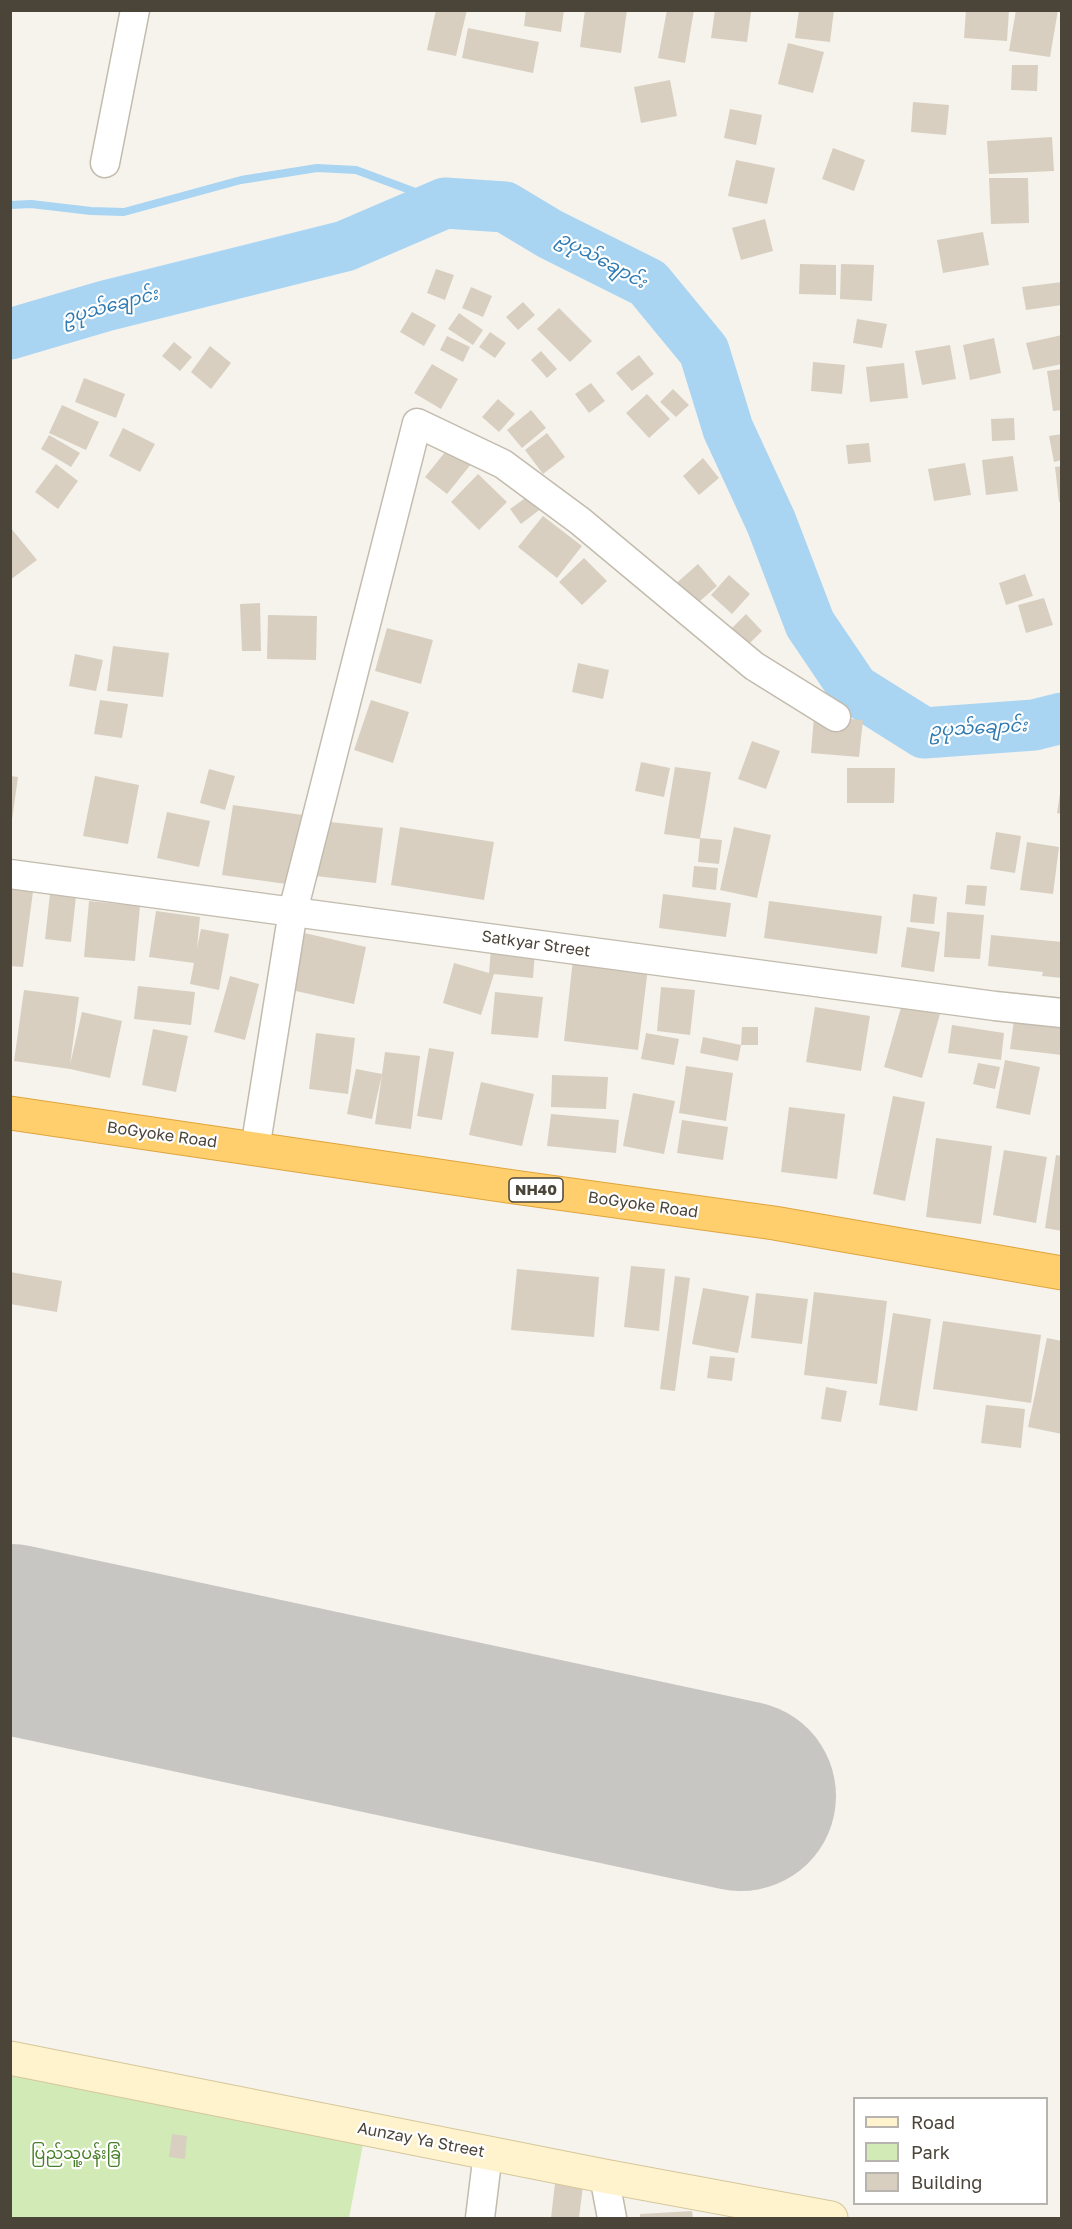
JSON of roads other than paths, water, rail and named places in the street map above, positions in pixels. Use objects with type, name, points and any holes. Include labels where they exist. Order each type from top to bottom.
[{"type":"highway","name":"BoGyoke Road","points":[[10,1113],[774,1223],[1062,1273]]},
{"type":"street","points":[[105,163],[135,10]]},
{"type":"street","points":[[255,1149],[293,911],[417,423],[503,464],[580,521],[754,666],[836,717]]},
{"type":"street","name":"Satkyar Street","points":[[10,874],[995,1006],[1062,1012]]},
{"type":"street","name":"Aunzay Ya Street","points":[[10,2058],[604,2176],[831,2218]]},
{"type":"street","points":[[480,2218],[488,2153]]},
{"type":"street","points":[[604,2176],[612,2218]]},
{"type":"waterway","points":[[10,205],[31,204],[91,211],[124,212],[241,180],[317,168],[356,170],[445,203]]},
{"type":"waterway","name":"ဥပုသ်ချောင်း","points":[[10,334],[105,306],[345,246],[445,203],[505,207],[550,234],[648,283],[704,351],[728,429],[771,522],[810,624],[854,689],[924,733],[1034,725],[1062,718]]},
{"type":"park label","name":"ပြည်သူ့ပန်းခြံ","points":[[76,2154]]}]
